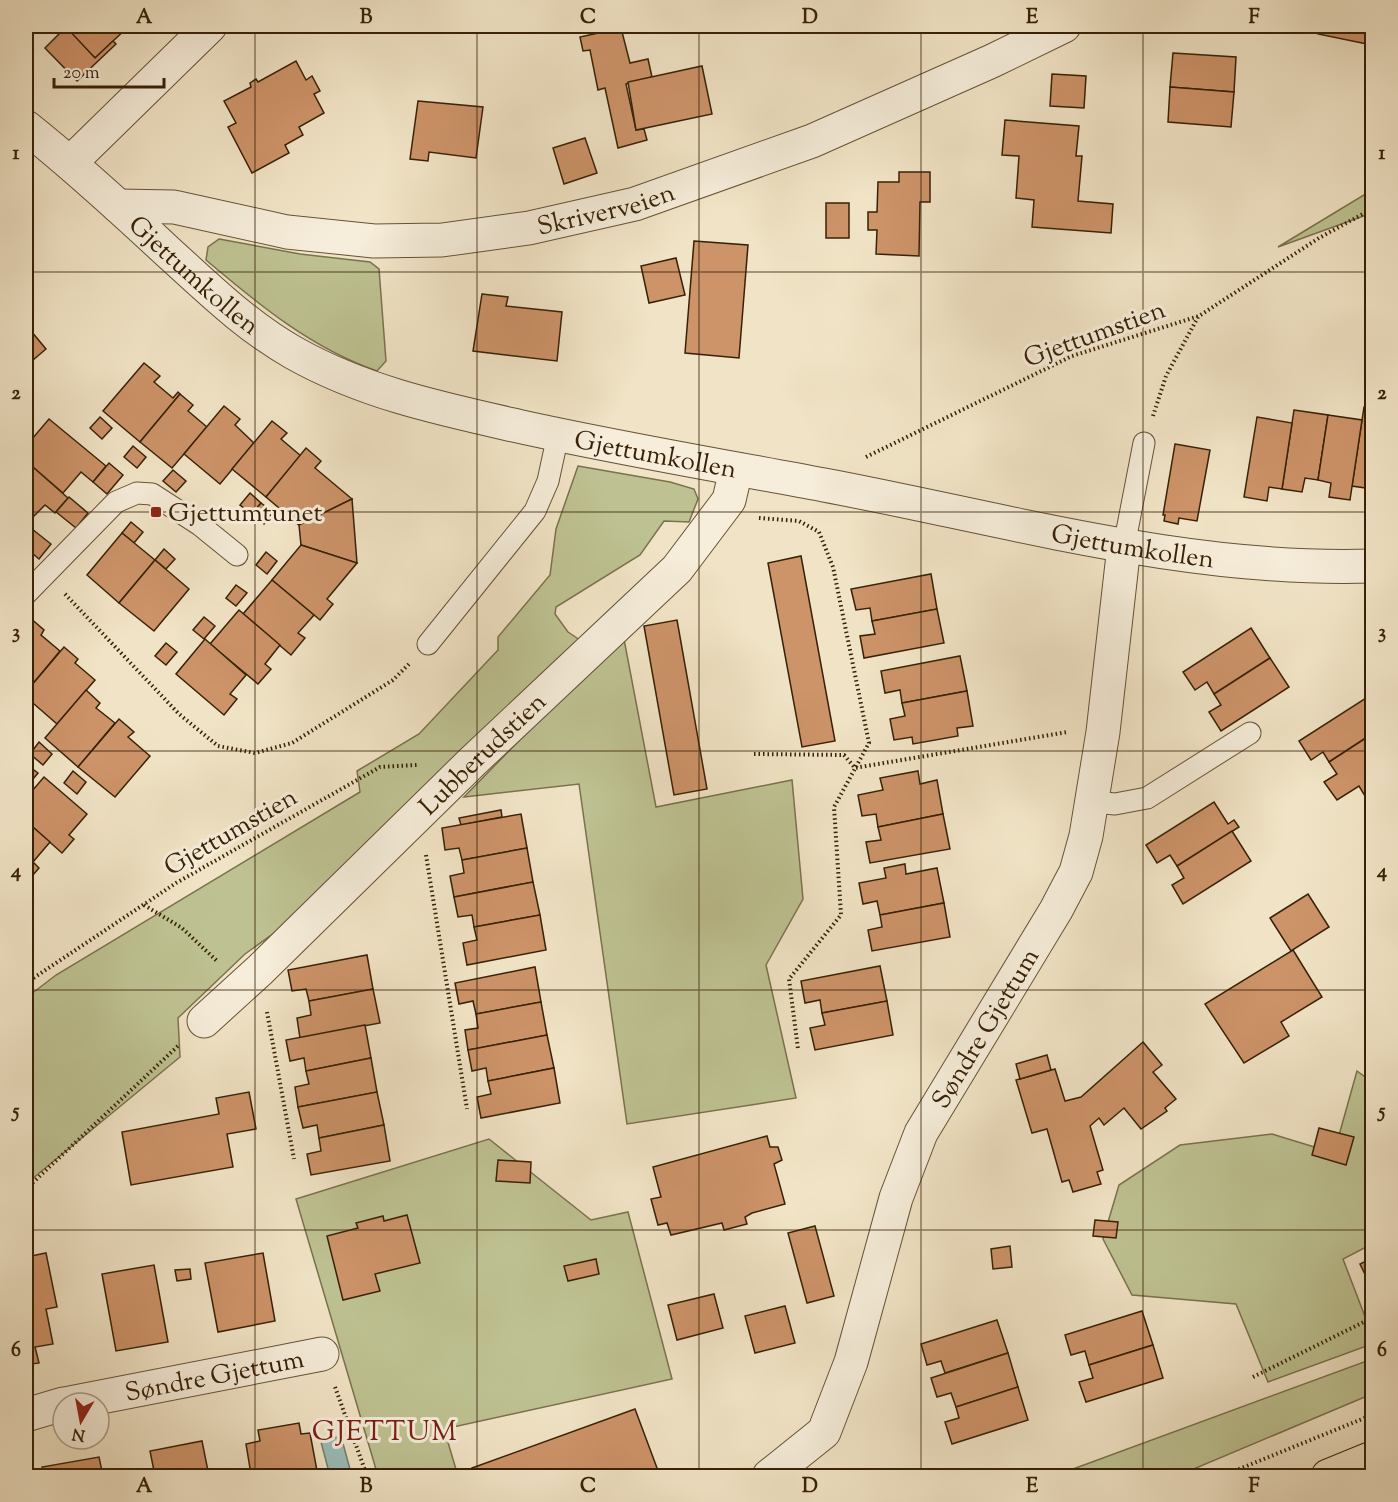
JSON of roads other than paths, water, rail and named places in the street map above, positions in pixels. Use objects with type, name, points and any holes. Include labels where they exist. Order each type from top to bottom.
[{"type":"main road","points":[[1328,1476],[1372,1458]]},
{"type":"street","points":[[70,163],[210,26]]},
{"type":"street","name":"Skriverveien","points":[[118,206],[174,207],[287,232],[374,241],[442,240],[529,228],[635,204],[812,141],[1064,26]]},
{"type":"street","name":"Gjettumkollen","points":[[26,127],[70,163],[237,315],[290,351],[346,380],[420,404],[558,435],[824,485],[1124,546],[1236,560],[1325,567],[1372,566]]},
{"type":"street","name":"Lubberudstien","points":[[204,1021],[472,762],[677,569],[716,521],[729,500],[736,470]]},
{"type":"street","name":"Søndre Gjettum","points":[[769,1476],[824,1432],[851,1362],[896,1198],[921,1133],[960,1065],[1056,910],[1076,872],[1093,802],[1124,546]]},
{"type":"street","name":"Søndre Gjettum","points":[[111,1395],[322,1354]]},
{"type":"street","points":[[26,1415],[51,1408]]},
{"type":"lane","points":[[428,644],[535,511],[549,481],[558,435]]},
{"type":"lane","points":[[1124,546],[1144,443]]},
{"type":"lane","points":[[26,594],[117,502],[137,493],[152,494],[200,525],[237,555]]},
{"type":"lane","points":[[1093,802],[1115,804],[1147,798],[1250,734]]},
{"type":"water","points":[[341,1436],[351,1473],[330,1476],[321,1442]]},
{"type":"place","name":"Gjettumtunet","points":[[156,512]]},
{"type":"district","name":"GJETTUM","points":[[385,1430]]}]
